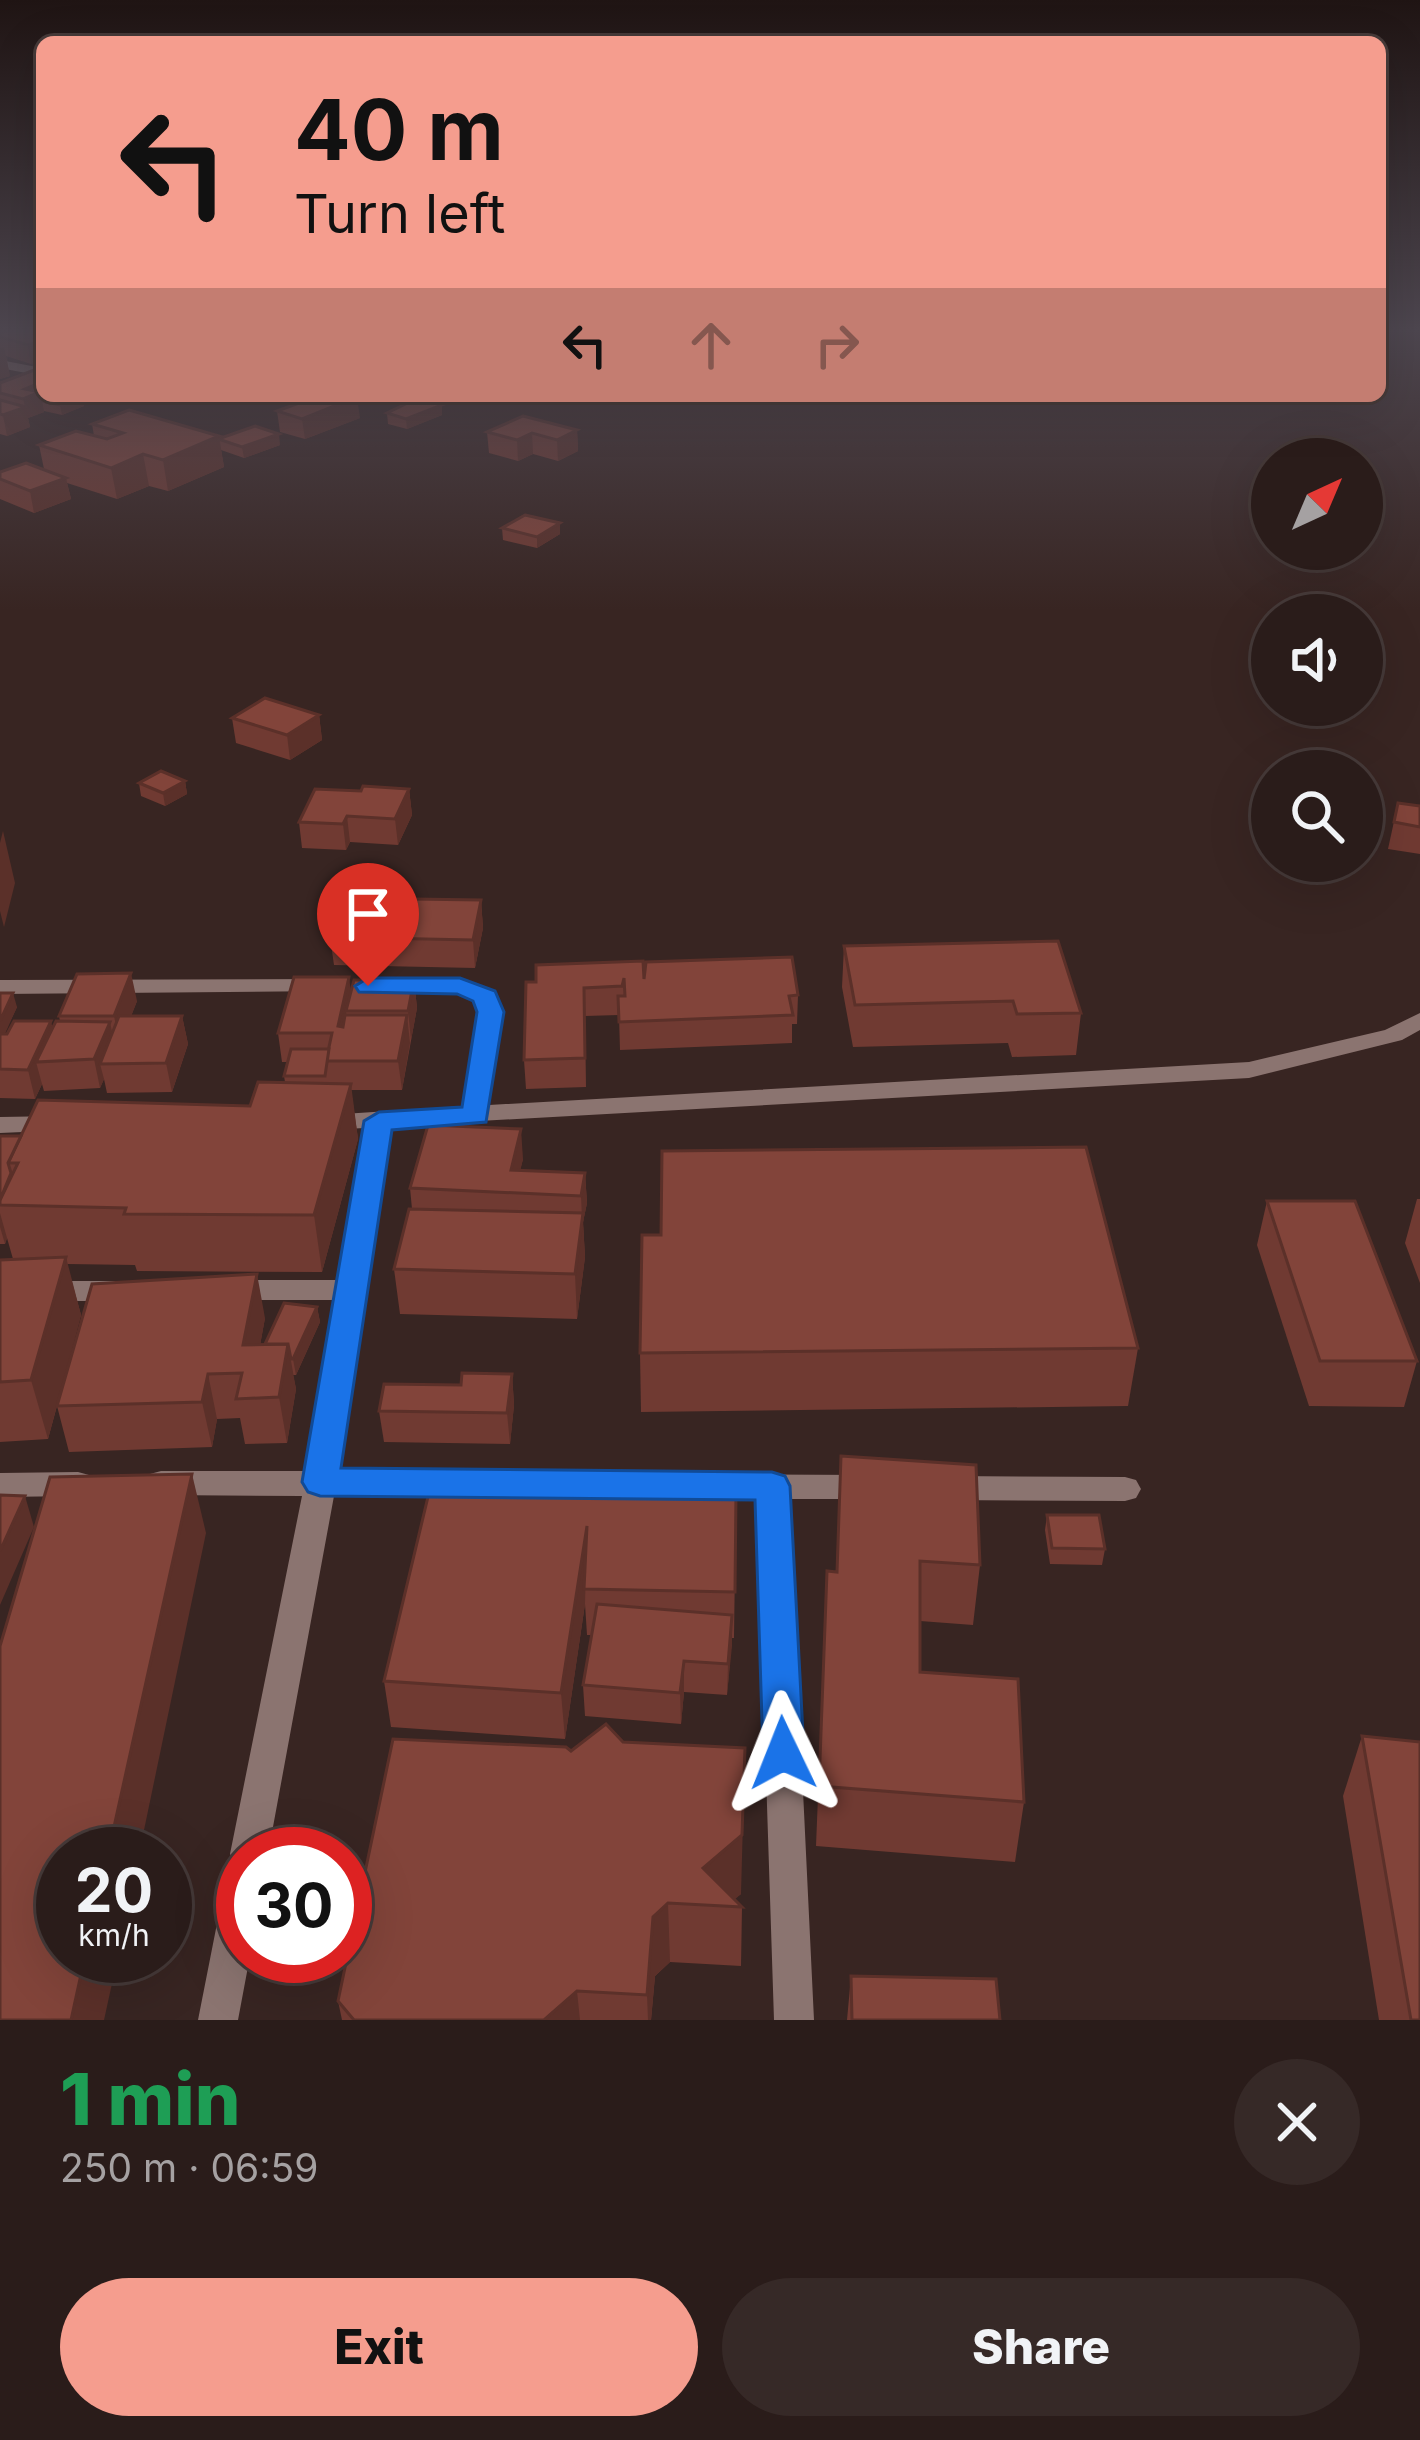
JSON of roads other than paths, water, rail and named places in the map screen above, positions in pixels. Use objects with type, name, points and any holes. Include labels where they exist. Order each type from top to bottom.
[{"type":"street","points":[[0,987],[460,986],[485,996],[490,1012],[475,1115]]},
{"type":"street","points":[[284,1122],[379,1121],[1249,1070],[1393,1035],[1420,1020]]},
{"type":"street","points":[[255,1827],[320,1482],[379,1121]]},
{"type":"street","points":[[0,1125],[95,1124]]},
{"type":"street","points":[[212,1290],[353,1290]]},
{"type":"street","points":[[0,1291],[141,1291]]},
{"type":"street","points":[[0,1485],[320,1482],[1125,1489]]},
{"type":"street","points":[[772,1486],[794,2020]]},
{"type":"street","points":[[218,2020],[225,1983]]}]
